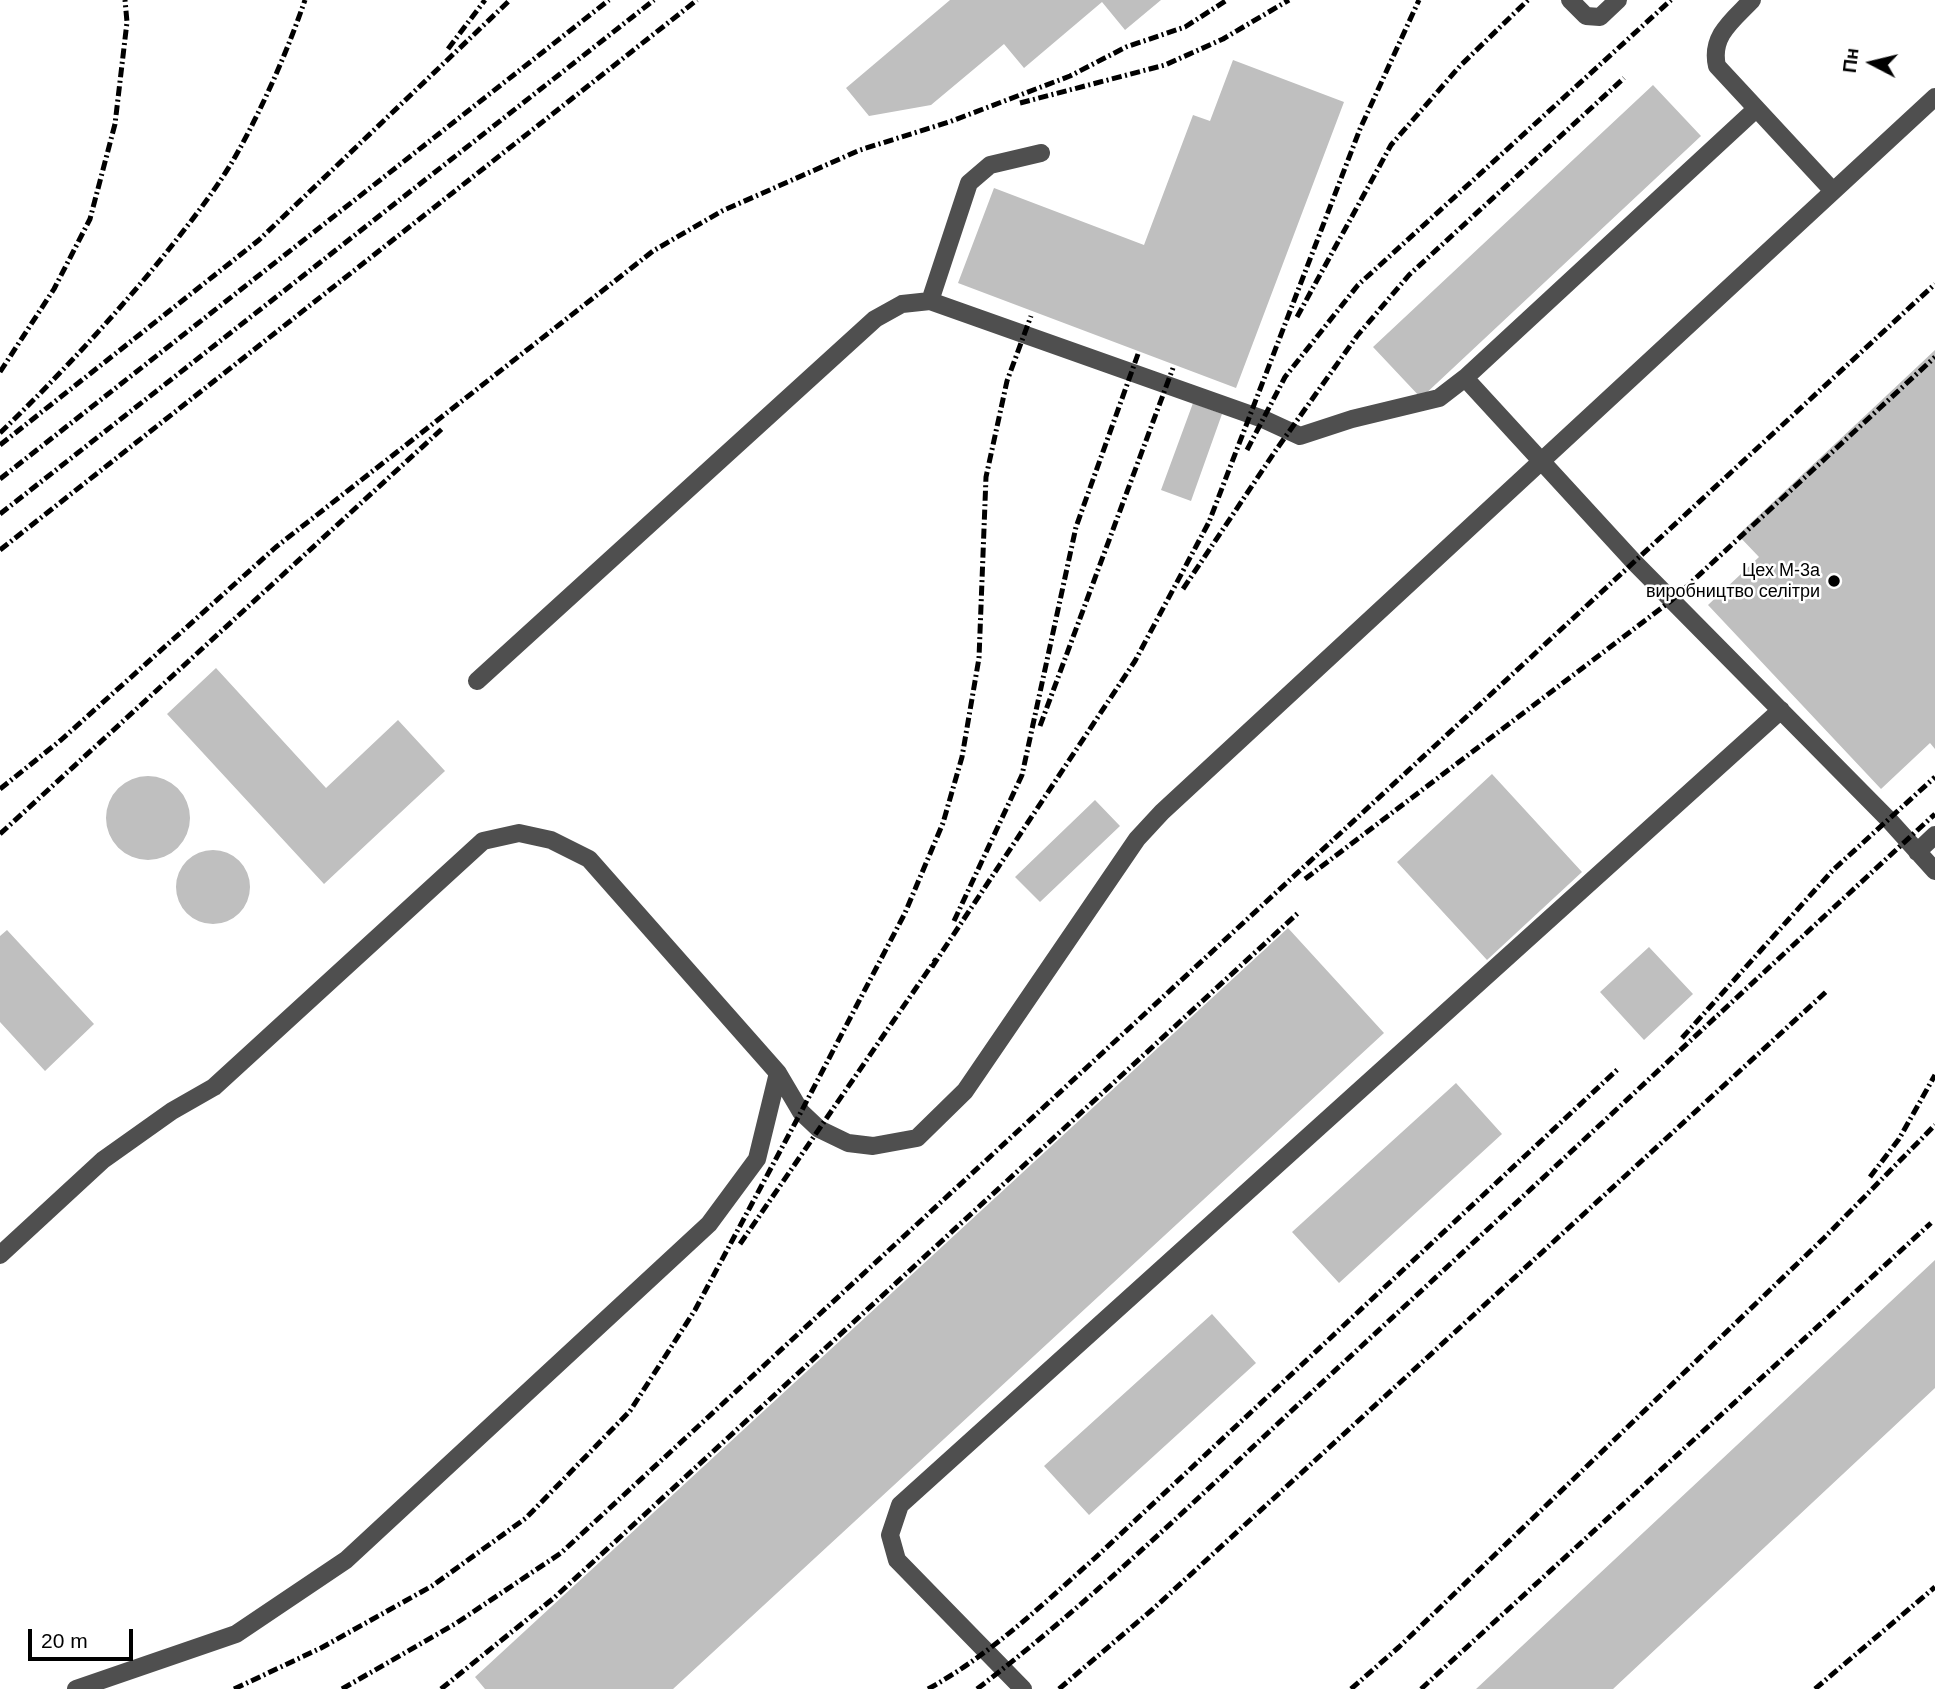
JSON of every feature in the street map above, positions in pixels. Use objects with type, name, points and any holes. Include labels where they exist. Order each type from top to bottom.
[{"type":"lane","points":[[1570,0],[1586,16],[1600,18],[1618,0]]},
{"type":"lane","points":[[1752,0],[1719,35],[1714,53],[1717,66],[1833,191]]},
{"type":"lane","points":[[0,1255],[103,1160],[172,1111],[214,1087],[483,841],[519,833],[551,840],[589,859],[778,1073],[801,1112],[819,1129],[848,1143],[873,1146],[917,1139],[965,1091],[1137,839],[1162,812],[1935,97]]},
{"type":"lane","points":[[477,681],[875,319],[902,304],[930,301],[1263,419],[1300,436],[1352,419],[1439,398],[1465,378],[1756,109]]},
{"type":"lane","points":[[930,301],[970,183],[990,165],[1041,153]]},
{"type":"lane","points":[[1465,378],[1634,562],[1935,871]]},
{"type":"lane","points":[[1023,1689],[897,1560],[890,1535],[900,1505],[1781,710]]},
{"type":"lane","points":[[1917,852],[1935,835]]},
{"type":"lane","points":[[76,1689],[236,1634],[346,1560],[709,1224],[757,1159],[778,1073]]},
{"type":"building","points":[[950,0],[1161,0],[1125,30],[1102,2],[1024,68],[1004,44],[931,105],[869,116],[846,88]]},
{"type":"building","points":[[1233,60],[1344,102],[1236,388],[958,283],[994,188],[1144,245],[1193,115],[1210,121]]},
{"type":"building","points":[[1653,85],[1701,136],[1421,398],[1373,347]]},
{"type":"building","name":"Цех М-3а виробництво селітри","points":[[1935,350],[1935,749],[1930,743],[1881,789],[1708,605],[1759,557],[1738,535]]},
{"type":"building","points":[[1193,403],[1222,414],[1191,501],[1161,490]]},
{"type":"building","points":[[216,668],[326,788],[398,720],[445,771],[324,884],[167,714]]},
{"type":"building","points":[[1492,774],[1582,872],[1487,960],[1397,862]]},
{"type":"building","points":[[148,776],[164,779],[178,788],[187,802],[190,818],[187,834],[178,848],[164,857],[148,860],[132,857],[118,848],[109,834],[106,818],[109,802],[118,788],[132,779]]},
{"type":"building","points":[[1095,800],[1120,826],[1040,902],[1015,877]]},
{"type":"building","points":[[206,850],[220,850],[234,856],[244,866],[250,887],[248,901],[234,918],[220,924],[206,924],[192,918],[182,908],[176,894],[176,880],[182,866],[192,856]]},
{"type":"building","points":[[1288,928],[1384,1033],[673,1689],[485,1689],[475,1677]]},
{"type":"building","points":[[7,930],[94,1024],[45,1071],[0,1022],[0,936]]},
{"type":"building","points":[[1649,947],[1693,994],[1644,1040],[1600,992]]},
{"type":"building","points":[[1456,1083],[1502,1134],[1339,1283],[1292,1232]]},
{"type":"building","points":[[1935,1260],[1935,1388],[1613,1689],[1476,1689]]},
{"type":"building","points":[[1212,1314],[1256,1363],[1089,1515],[1044,1466]]},
{"type":"railway","points":[[0,372],[54,289],[90,219],[115,124],[127,22],[125,0]]},
{"type":"railway","points":[[0,433],[63,370],[123,304],[213,192],[258,114],[305,0]]},
{"type":"railway","points":[[448,49],[485,0]]},
{"type":"railway","points":[[0,445],[259,240],[510,0]]},
{"type":"railway","points":[[0,479],[609,0]]},
{"type":"railway","points":[[0,514],[654,0]]},
{"type":"railway","points":[[0,550],[697,0]]},
{"type":"railway","points":[[0,789],[61,740],[276,547],[653,251],[722,211],[860,150],[949,122],[1070,76],[1126,47],[1185,27],[1227,0]]},
{"type":"railway","points":[[1020,103],[1165,65],[1223,39],[1289,0]]},
{"type":"railway","points":[[932,967],[1135,661],[1209,522],[1360,129],[1419,0]]},
{"type":"railway","points":[[1297,317],[1391,145],[1460,66],[1528,0]]},
{"type":"railway","points":[[1247,450],[1285,377],[1358,285],[1671,0]]},
{"type":"railway","points":[[1183,589],[1276,450],[1357,336],[1409,275],[1624,78]]},
{"type":"railway","points":[[342,1689],[455,1624],[561,1553],[1935,284]]},
{"type":"railway","points":[[234,1689],[321,1648],[432,1586],[526,1518],[630,1411],[695,1310],[905,913],[943,823],[962,757],[979,658],[986,477],[1007,381],[1031,316]]},
{"type":"railway","points":[[954,921],[1022,775],[1076,527],[1138,354]]},
{"type":"railway","points":[[1305,879],[1672,600],[1935,357]]},
{"type":"railway","points":[[1040,726],[1173,368]]},
{"type":"railway","points":[[0,834],[444,427]]},
{"type":"railway","points":[[1682,1038],[1833,870],[1935,777]]},
{"type":"railway","points":[[977,1689],[1068,1615],[1156,1537],[1935,814]]},
{"type":"railway","points":[[441,1689],[555,1597],[1298,913]]},
{"type":"railway","points":[[740,1244],[936,959]]},
{"type":"railway","points":[[1059,1689],[1153,1609],[1828,990]]},
{"type":"railway","points":[[928,1689],[994,1645],[1095,1558],[1618,1069]]},
{"type":"railway","points":[[1870,1177],[1899,1139],[1935,1075]]},
{"type":"railway","points":[[1351,1689],[1399,1647],[1824,1238],[1935,1125]]},
{"type":"railway","points":[[1421,1689],[1931,1223]]},
{"type":"railway","points":[[1815,1689],[1935,1587]]},
{"type":"place","name":"Цех М-3а виробництво селітри","points":[[1834,581]]}]
